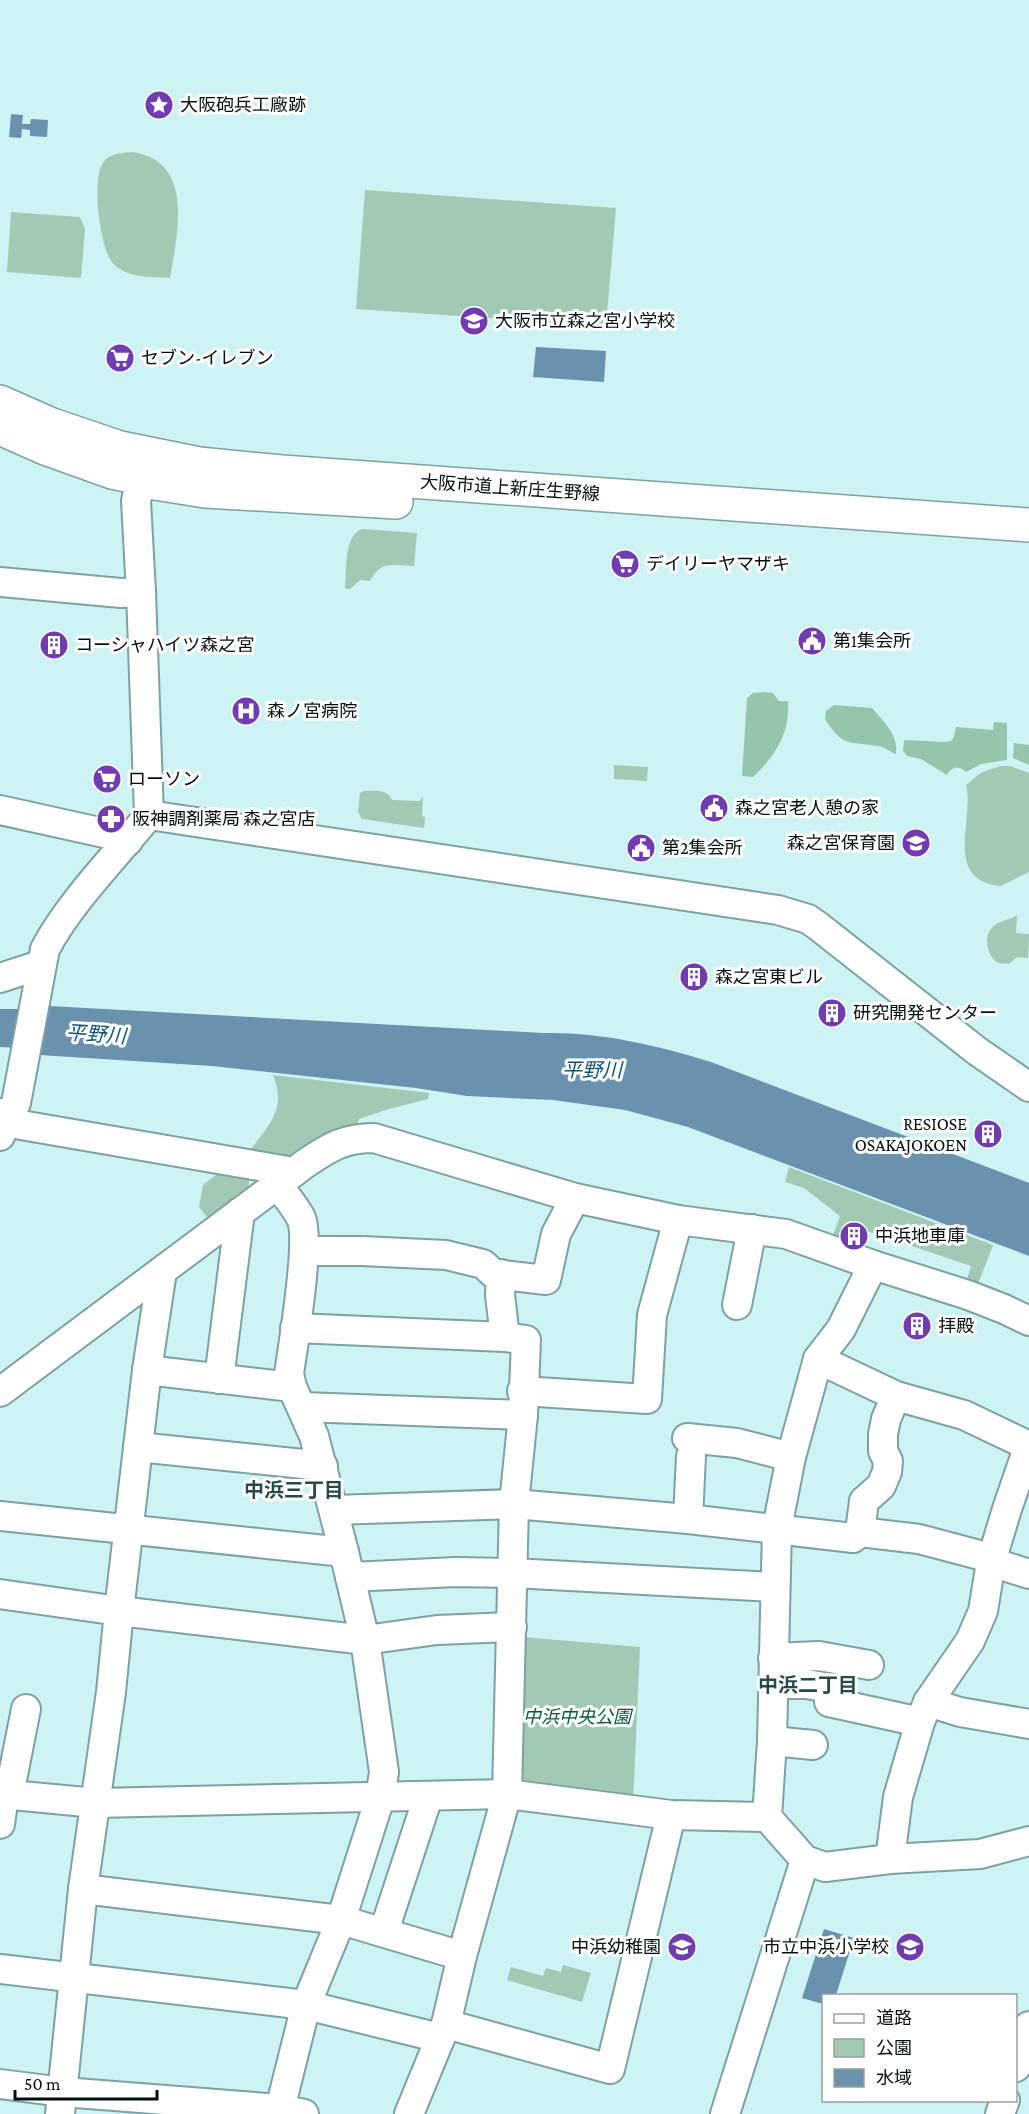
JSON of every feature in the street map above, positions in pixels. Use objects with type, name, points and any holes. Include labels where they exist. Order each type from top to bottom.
[{"type":"main road","name":"大阪市道上新庄生野線","points":[[0,402],[52,425],[120,448],[144,466],[155,483],[205,491],[456,506],[1029,548]]},
{"type":"main road","name":"大阪市道上新庄生野線","points":[[0,428],[45,448],[112,472],[144,466],[200,464],[282,472],[1029,525]]},
{"type":"street","points":[[144,466],[136,501],[149,815],[52,935],[45,949],[40,965],[41,978],[16,1103],[3,1122],[286,1178]]},
{"type":"street","points":[[0,582],[121,593],[141,592]]},
{"type":"street","points":[[0,810],[122,837],[128,841]]},
{"type":"street","points":[[149,815],[778,910],[800,916],[836,939],[977,1051],[1029,1087]]},
{"type":"street","points":[[0,978],[40,965]]},
{"type":"street","points":[[0,1392],[329,1148],[346,1140],[374,1138],[575,1198],[678,1220],[786,1234],[968,1295],[1004,1308],[1029,1321]]},
{"type":"street","points":[[0,2084],[62,2103],[206,2102],[240,2110],[292,2111],[306,2005],[341,1920],[380,1798],[384,1772],[365,1640],[347,1564],[314,1436],[289,1374],[304,1251],[304,1230],[286,1178]]},
{"type":"street","points":[[304,1251],[446,1255],[483,1264],[494,1274],[546,1280],[556,1234],[575,1198]]},
{"type":"street","points":[[219,1378],[240,1212]]},
{"type":"street","points":[[147,1370],[219,1378],[297,1397],[522,1403],[647,1400],[652,1315],[678,1220]]},
{"type":"street","points":[[736,1305],[752,1229]]},
{"type":"street","points":[[873,1265],[841,1329],[818,1359],[791,1457],[777,1528],[772,1741],[767,1817],[805,1860],[825,1867],[890,1859],[980,1854],[1029,1841]]},
{"type":"street","points":[[62,2103],[83,1889],[111,1692],[147,1370],[162,1271]]},
{"type":"street","points":[[501,1274],[500,1295],[505,1337]]},
{"type":"street","points":[[295,1328],[505,1337],[526,1340],[514,1504],[507,1794],[443,2031],[409,2114]]},
{"type":"street","points":[[818,1359],[896,1396],[964,1415],[1029,1446],[991,1562],[983,1611],[970,1641],[924,1712],[897,1797],[890,1859]]},
{"type":"street","points":[[334,1510],[514,1504],[777,1528],[853,1538],[860,1532],[864,1501],[881,1486],[886,1472],[888,1461],[883,1451],[883,1434],[886,1419],[896,1396]]},
{"type":"street","points":[[687,1519],[689,1447],[737,1443],[791,1457]]},
{"type":"street","points":[[138,1447],[322,1466]]},
{"type":"street","points":[[0,1516],[129,1531],[347,1564],[456,1572],[775,1587]]},
{"type":"street","points":[[860,1532],[919,1539],[987,1557],[991,1562],[1029,1574]]},
{"type":"street","points":[[0,1594],[119,1611],[365,1640],[436,1630],[512,1628]]},
{"type":"street","points":[[773,1671],[819,1656],[869,1665]]},
{"type":"street","points":[[773,1671],[806,1684],[830,1688],[829,1702],[924,1712],[960,1712],[1029,1724]]},
{"type":"street","points":[[0,1824],[4,1795],[26,1709]]},
{"type":"street","points":[[772,1741],[813,1745]]},
{"type":"street","points":[[4,1795],[96,1803],[507,1794],[671,1815],[767,1817]]},
{"type":"street","points":[[384,1931],[428,1797]]},
{"type":"street","points":[[0,1969],[306,2005],[443,2031],[610,2069],[671,1815]]},
{"type":"street","points":[[725,2114],[805,1860]]},
{"type":"street","points":[[83,1889],[341,1920],[462,1956]]},
{"type":"street","points":[[1017,2064],[1029,2026]]},
{"type":"green space","points":[[131,152],[152,158],[166,169],[174,184],[178,202],[178,221],[170,278],[125,272],[113,263],[106,251],[98,209],[100,168],[111,156]]},
{"type":"green space","points":[[365,190],[616,208],[606,326],[356,309]]},
{"type":"green space","points":[[11,212],[80,217],[85,229],[81,278],[7,272]]},
{"type":"green space","points":[[363,529],[417,533],[414,566],[388,565],[374,574],[370,581],[360,580],[350,589],[345,589],[349,545],[357,532]]},
{"type":"green space","points":[[753,693],[773,693],[779,701],[788,701],[787,723],[775,752],[761,769],[753,777],[742,776],[747,698]]},
{"type":"green space","points":[[834,705],[872,708],[893,735],[896,754],[881,747],[847,742],[842,739],[825,719],[826,711]]},
{"type":"green space","points":[[994,722],[1007,723],[1007,760],[981,764],[966,772],[961,768],[955,768],[947,775],[921,759],[907,756],[903,751],[904,740],[951,741],[956,727],[993,730]]},
{"type":"green space","points":[[1014,743],[1029,745],[1029,765],[1013,758]]},
{"type":"green space","points":[[614,765],[648,767],[647,781],[614,779]]},
{"type":"green space","points":[[1001,766],[1010,766],[1029,773],[1029,872],[1001,886],[983,882],[972,873],[966,861],[965,846],[968,799],[966,785],[982,772]]},
{"type":"green space","points":[[363,791],[384,792],[392,800],[419,801],[423,797],[424,828],[362,819],[358,812],[360,793]]},
{"type":"green space","points":[[1017,915],[1016,933],[1029,934],[1028,958],[1017,957],[1009,964],[998,963],[988,948],[987,938],[993,926]]},
{"type":"green space","points":[[273,1075],[429,1093],[428,1099],[359,1119],[357,1127],[291,1158],[249,1152],[269,1125],[277,1107],[277,1087]]},
{"type":"green space","points":[[789,1167],[993,1245],[976,1289],[965,1286],[971,1266],[849,1225],[842,1245],[831,1241],[840,1216],[804,1188],[785,1182]]},
{"type":"green space","points":[[220,1172],[249,1179],[249,1191],[210,1221],[199,1207],[203,1185]]},
{"type":"green space","name":"中浜中央公園","points":[[522,1637],[640,1647],[633,1804],[518,1793]]},
{"type":"green space","points":[[563,1965],[591,1973],[582,2002],[507,1980],[511,1967],[543,1976],[546,1968],[561,1972]]},
{"type":"water","points":[[11,114],[23,115],[22,124],[30,124],[31,119],[48,120],[47,137],[30,136],[30,130],[22,129],[21,138],[9,137]]},
{"type":"water","points":[[536,347],[606,351],[604,382],[533,377]]},
{"type":"water","name":"平野川","points":[[49,1006],[565,1033],[607,1037],[670,1050],[711,1062],[1029,1183],[1029,1256],[688,1127],[625,1110],[553,1100],[467,1096],[416,1088],[212,1066],[40,1055],[40,1049],[0,1047],[0,1009]]},
{"type":"water","points":[[824,1929],[854,1938],[836,1994],[822,1994],[822,2004],[802,1998]]},
{"type":"place","name":"大阪砲兵工廠跡","points":[[159,105]]},
{"type":"place","name":"大阪市立森之宮小学校","points":[[474,321]]},
{"type":"place","name":"セブン-イレブン","points":[[120,358]]},
{"type":"place","name":"デイリーヤマザキ","points":[[625,564]]},
{"type":"place","name":"第1集会所","points":[[812,641]]},
{"type":"place","name":"コーシャハイツ森之宮","points":[[54,645]]},
{"type":"place","name":"森ノ宮病院","points":[[246,711]]},
{"type":"place","name":"ローソン","points":[[107,779]]},
{"type":"place","name":"森之宮老人憩の家","points":[[714,808]]},
{"type":"place","name":"阪神調剤薬局 森之宮店","points":[[111,819]]},
{"type":"place","name":"森之宮保育園","points":[[916,843]]},
{"type":"place","name":"第2集会所","points":[[641,848]]},
{"type":"place","name":"森之宮東ビル","points":[[694,977]]},
{"type":"place","name":"研究開発センター","points":[[832,1013]]},
{"type":"place","name":"RESIOSE OSAKAJOKOEN","points":[[988,1134]]},
{"type":"place","name":"中浜地車庫","points":[[854,1236]]},
{"type":"place","name":"拝殿","points":[[917,1326]]},
{"type":"place","name":"中浜幼稚園","points":[[682,1947]]},
{"type":"place","name":"市立中浜小学校","points":[[910,1947]]},
{"type":"district","name":"中浜三丁目","points":[[294,1490]]},
{"type":"district","name":"中浜二丁目","points":[[808,1685]]}]
